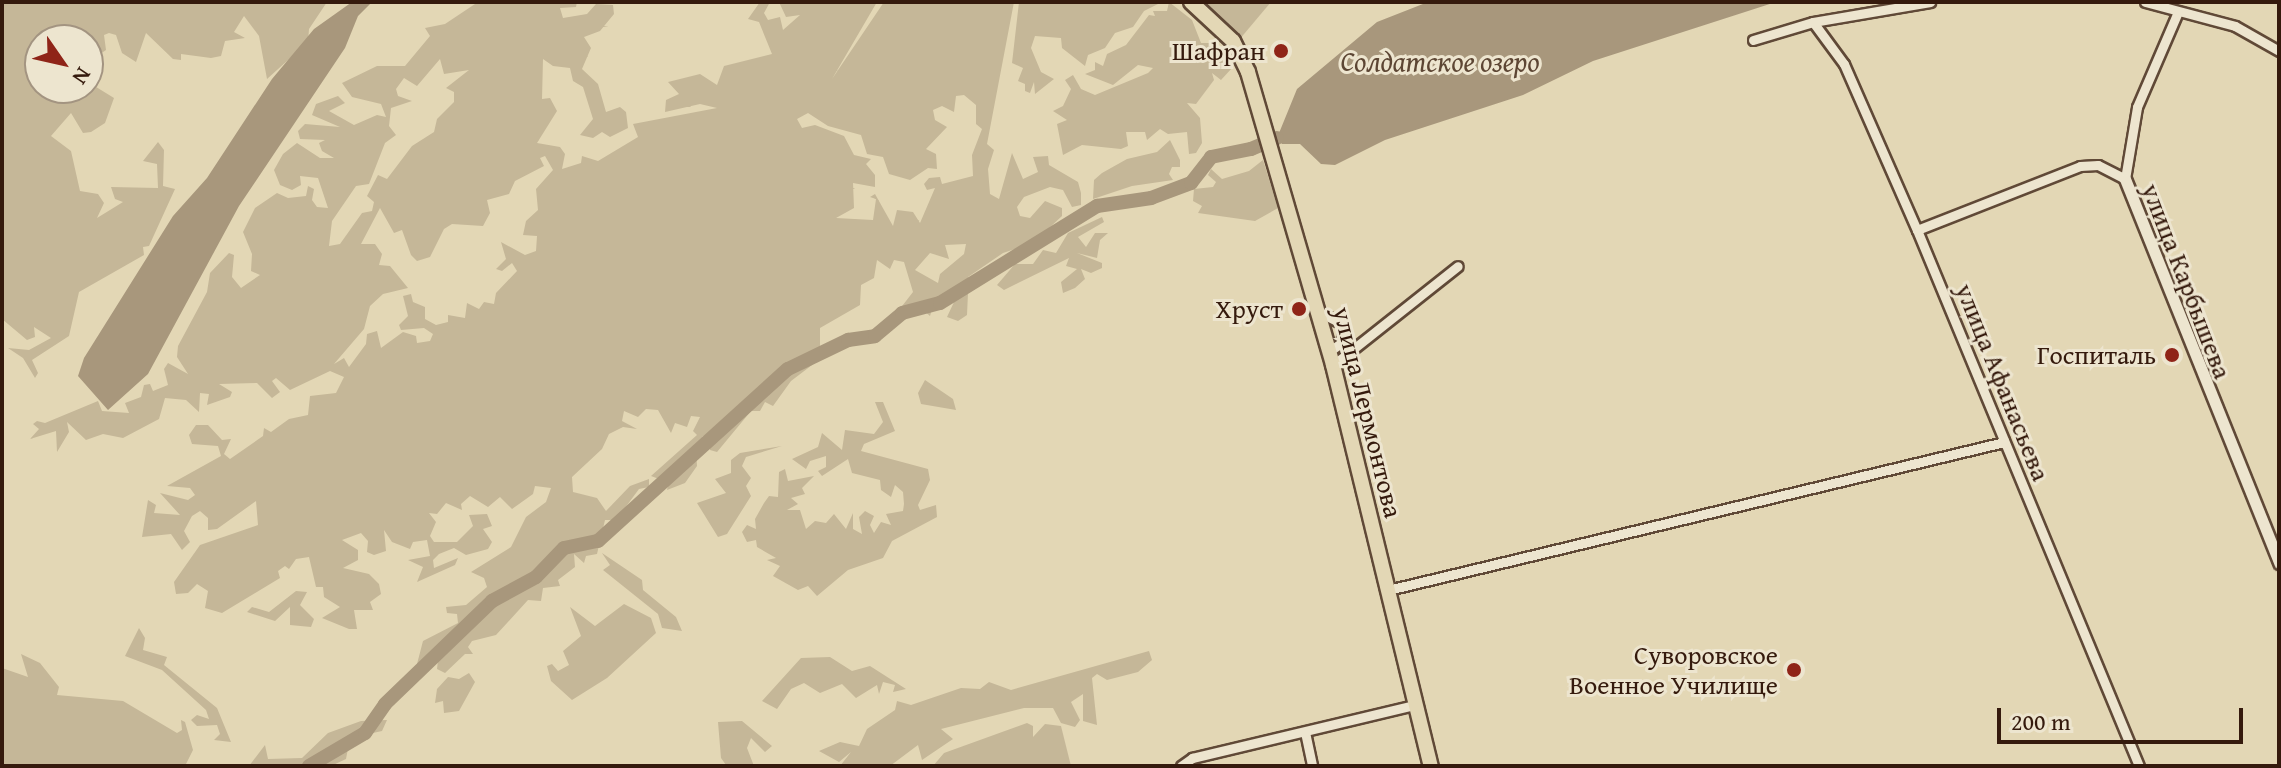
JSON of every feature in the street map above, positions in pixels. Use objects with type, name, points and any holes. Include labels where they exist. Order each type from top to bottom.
[{"type":"main road","name":"улица Лермонтова","points":[[1191,2],[1233,41],[1248,72],[1279,170],[1332,358],[1431,766]]},
{"type":"street","points":[[1753,40],[1813,22],[1930,2]]},
{"type":"street","points":[[2145,2],[2235,26],[2279,51]]},
{"type":"street","name":"улица Карбышева","points":[[2178,12],[2158,67],[2139,100],[2125,179],[2279,563]]},
{"type":"street","name":"улица Афанасьева","points":[[1813,22],[1844,64],[1917,230],[2139,766]]},
{"type":"street","points":[[1917,230],[2080,166],[2098,165],[2125,179]]},
{"type":"street","points":[[1332,358],[1458,266]]},
{"type":"street","points":[[1388,590],[2004,442]]},
{"type":"street","points":[[1181,766],[1192,758],[1268,743],[1415,705]]},
{"type":"street","points":[[1305,732],[1312,766]]},
{"type":"shaded area","points":[[2,2],[327,2],[309,29],[308,42],[267,79],[259,36],[244,16],[234,32],[245,38],[225,41],[221,56],[211,58],[181,54],[181,60],[173,59],[146,33],[136,62],[122,53],[116,35],[104,35],[104,24],[24,24],[24,104],[104,104],[104,92],[114,98],[105,123],[91,132],[83,133],[71,113],[51,136],[71,151],[80,191],[98,194],[104,203],[97,218],[123,202],[115,199],[111,187],[158,188],[157,164],[143,161],[158,142],[164,150],[163,186],[175,189],[149,246],[143,247],[144,255],[79,292],[69,336],[32,360],[38,373],[35,378],[23,358],[8,348],[29,350],[51,338],[34,327],[35,337],[27,340],[2,319]]},
{"type":"shaded area","points":[[478,2],[577,2],[576,7],[560,8],[563,18],[587,14],[596,4],[613,5],[614,14],[600,31],[584,37],[591,48],[582,69],[598,84],[606,112],[620,107],[626,112],[628,128],[610,137],[602,132],[593,138],[580,135],[593,119],[583,87],[573,81],[570,68],[553,66],[543,59],[542,99],[550,98],[557,111],[537,143],[560,147],[565,154],[562,169],[581,163],[582,156],[598,161],[638,137],[633,124],[717,108],[700,104],[665,112],[666,100],[679,94],[668,82],[700,74],[717,85],[724,66],[772,54],[759,22],[748,19],[760,2],[770,2],[764,13],[768,20],[780,17],[783,30],[800,15],[786,17],[779,2],[877,2],[832,79],[884,2],[1014,2],[987,144],[994,150],[988,169],[990,194],[999,199],[1012,153],[1023,179],[1038,172],[1033,157],[1048,156],[1049,165],[1078,182],[1081,205],[1072,207],[1063,190],[1050,187],[1024,197],[1017,207],[1020,216],[1030,218],[1045,201],[1062,208],[1062,216],[1033,243],[1003,253],[968,277],[975,289],[968,293],[967,315],[958,321],[947,317],[954,302],[950,293],[934,303],[930,316],[922,309],[899,310],[913,292],[904,262],[894,260],[890,269],[877,260],[874,278],[861,285],[860,305],[820,328],[820,359],[791,381],[773,406],[765,402],[760,411],[751,411],[717,452],[710,450],[708,436],[703,436],[696,449],[697,466],[685,483],[667,490],[671,472],[659,479],[651,476],[697,435],[693,431],[700,417],[691,416],[687,427],[675,423],[671,433],[658,410],[646,409],[638,417],[624,411],[622,421],[637,429],[623,427],[609,434],[602,449],[572,477],[573,492],[597,498],[606,511],[630,486],[649,479],[649,487],[639,489],[616,520],[605,520],[597,554],[586,556],[584,563],[574,554],[575,567],[558,580],[560,586],[543,588],[541,601],[528,600],[496,635],[472,641],[468,647],[473,654],[465,654],[445,673],[437,669],[438,660],[424,668],[417,664],[423,641],[458,623],[457,614],[447,613],[446,607],[466,605],[487,587],[484,578],[471,572],[511,547],[526,517],[546,502],[551,488],[535,486],[533,494],[512,509],[500,497],[488,507],[470,496],[461,504],[462,510],[446,503],[437,514],[429,513],[436,522],[430,536],[434,542],[457,542],[473,526],[469,515],[487,514],[492,526],[483,529],[492,542],[488,549],[466,555],[454,548],[439,554],[433,560],[434,568],[458,558],[455,565],[417,582],[423,567],[408,560],[430,556],[427,540],[413,542],[410,549],[392,542],[384,530],[386,551],[374,555],[367,552],[368,541],[361,533],[342,540],[358,550],[358,560],[343,568],[369,574],[379,584],[381,594],[370,602],[373,610],[354,610],[357,629],[322,618],[340,607],[324,597],[323,587],[316,587],[309,557],[296,559],[289,569],[285,566],[278,571],[280,578],[222,613],[205,608],[208,591],[197,584],[188,593],[176,594],[174,582],[200,545],[258,525],[256,501],[217,529],[208,530],[208,518],[200,511],[192,516],[184,531],[190,542],[182,550],[171,534],[142,537],[148,500],[156,505],[154,513],[180,515],[160,493],[188,500],[195,495],[190,488],[167,486],[221,456],[218,446],[192,444],[189,435],[196,425],[208,425],[222,440],[231,439],[224,454],[230,459],[263,436],[264,428],[271,432],[289,419],[308,415],[310,396],[336,393],[344,377],[330,371],[290,390],[276,378],[272,381],[280,392],[272,398],[257,383],[219,384],[232,392],[230,397],[207,405],[209,394],[200,393],[199,412],[186,400],[165,398],[159,419],[123,438],[103,434],[86,440],[67,422],[69,432],[57,452],[56,431],[30,439],[39,429],[33,424],[37,421],[45,423],[98,401],[102,411],[129,413],[125,403],[141,397],[144,385],[150,384],[153,391],[168,385],[164,369],[168,363],[188,374],[177,357],[178,346],[207,292],[210,273],[229,253],[234,255],[232,277],[241,288],[260,275],[251,271],[252,254],[243,232],[255,208],[277,193],[288,198],[306,196],[308,186],[314,189],[312,200],[317,207],[328,208],[318,178],[300,176],[301,185],[292,190],[280,185],[274,170],[283,154],[297,143],[320,158],[334,158],[322,151],[319,143],[325,140],[300,139],[298,131],[305,124],[340,127],[312,115],[316,104],[338,96],[345,103],[329,111],[354,125],[377,115],[386,117],[381,104],[352,97],[342,83],[377,66],[405,66],[430,36],[425,28],[445,24]],"holes":[[[440,59],[444,74],[469,70],[446,88],[454,92],[454,102],[437,119],[434,132],[412,146],[387,179],[378,175],[367,196],[374,202],[372,211],[362,213],[340,244],[329,246],[332,221],[356,186],[369,184],[385,143],[396,135],[389,126],[391,108],[412,101],[398,96],[396,89],[404,78],[417,86]],[[964,95],[976,105],[976,124],[982,129],[972,155],[973,176],[942,184],[940,177],[929,178],[924,184],[927,190],[935,188],[920,223],[913,212],[897,210],[893,226],[875,194],[870,197],[876,199],[873,220],[836,218],[854,208],[853,183],[875,187],[875,175],[866,164],[871,159],[854,155],[844,136],[815,125],[802,128],[797,119],[808,113],[828,126],[861,135],[867,154],[883,157],[889,174],[910,180],[928,168],[937,169],[936,154],[926,149],[947,127],[935,120],[933,110],[942,106],[954,112],[956,96]],[[545,156],[553,170],[536,189],[538,210],[526,221],[523,235],[537,236],[536,251],[525,255],[501,242],[506,259],[496,269],[502,271],[512,263],[517,271],[496,293],[494,304],[484,302],[479,309],[467,303],[465,318],[448,315],[448,322],[436,325],[425,319],[425,307],[413,302],[411,294],[403,296],[408,316],[399,325],[401,330],[424,328],[433,334],[430,341],[417,343],[416,336],[403,332],[381,348],[377,331],[367,334],[366,344],[349,367],[344,358],[334,364],[364,329],[370,306],[383,294],[408,288],[390,266],[379,265],[382,254],[375,244],[361,244],[380,208],[394,233],[402,230],[411,255],[417,261],[430,257],[444,229],[452,224],[483,226],[490,213],[487,200],[509,194],[515,181],[544,166],[540,158]],[[966,244],[964,254],[940,274],[938,283],[915,270],[930,253],[949,259],[945,245]]]},
{"type":"shaded area","points":[[1019,2],[1162,2],[1144,11],[1133,27],[1115,33],[1105,48],[1088,55],[1085,66],[1062,48],[1061,38],[1035,36],[1031,48],[1041,72],[1054,79],[1035,94],[1034,82],[1030,93],[1025,91],[1025,84],[1018,81],[1023,68],[1012,63]]},
{"type":"shaded area","points":[[1169,2],[1192,20],[1201,43],[1213,43],[1232,68],[1221,80],[1212,73],[1214,80],[1196,104],[1187,103],[1200,118],[1202,143],[1196,153],[1189,154],[1187,132],[1168,134],[1160,129],[1147,140],[1145,132],[1126,132],[1128,146],[1121,149],[1082,145],[1063,155],[1057,124],[1067,120],[1053,111],[1063,106],[1071,89],[1065,80],[1073,75],[1081,89],[1095,95],[1148,73],[1153,68],[1138,65],[1113,85],[1085,74],[1095,70],[1095,62],[1103,66],[1107,54],[1126,45],[1149,15],[1155,16],[1153,11],[1167,11]]},
{"type":"shaded area","points":[[1198,2],[1271,2],[1239,40]]},
{"type":"shaded area","points":[[1170,140],[1180,160],[1180,167],[1172,167],[1169,174],[1173,180],[1132,186],[1093,199],[1094,180],[1102,173],[1127,159],[1157,152]]},
{"type":"shaded area","points":[[1263,160],[1278,208],[1255,221],[1198,213],[1202,206],[1193,201],[1194,189],[1213,187],[1216,182],[1208,175],[1211,169],[1222,179],[1249,171]]},
{"type":"shaded area","points":[[1102,217],[1104,222],[1078,237],[1086,247],[1095,233],[1108,233],[1100,240],[1097,258],[1077,253],[1102,263],[1102,268],[1091,273],[1081,269],[1085,279],[1075,288],[1063,293],[1061,282],[1077,269],[1066,266],[1069,258],[1004,290],[997,285],[1015,264],[1033,264],[1043,250],[1056,253],[1068,233]]},
{"type":"shaded area","points":[[925,380],[953,399],[956,410],[921,404],[918,393]]},
{"type":"shaded area","points":[[875,402],[883,402],[895,431],[864,444],[861,451],[928,469],[930,480],[918,505],[920,510],[936,505],[937,517],[892,541],[883,558],[848,570],[817,596],[808,586],[798,590],[773,576],[780,566],[767,560],[776,558],[757,547],[756,540],[747,542],[742,532],[747,525],[756,529],[755,519],[764,503],[769,496],[778,497],[779,472],[785,469],[788,481],[814,476],[802,488],[805,494],[791,498],[798,504],[787,510],[800,510],[806,529],[815,521],[826,523],[834,514],[846,529],[853,513],[853,529],[862,534],[859,517],[865,511],[874,516],[870,525],[874,533],[881,522],[891,525],[886,514],[903,511],[904,504],[903,492],[895,485],[891,497],[881,490],[880,480],[852,473],[848,459],[822,476],[818,471],[826,467],[826,456],[810,461],[806,469],[792,459],[818,447],[822,433],[842,450],[845,430],[874,434],[883,422]]},
{"type":"shaded area","points":[[782,446],[746,457],[742,466],[751,478],[746,486],[751,496],[727,534],[718,537],[697,503],[726,493],[715,479],[731,473],[731,460],[740,453]]},
{"type":"shaded area","points":[[602,553],[642,580],[643,590],[676,617],[682,631],[662,628],[658,614],[603,570],[610,565]]},
{"type":"shaded area","points":[[296,591],[307,592],[300,605],[314,619],[311,627],[290,625],[290,607],[275,621],[247,612],[252,607],[269,612]]},
{"type":"shaded area","points":[[624,604],[651,618],[656,633],[607,678],[572,700],[551,681],[547,666],[552,664],[558,671],[569,665],[563,651],[581,636],[570,607],[595,626]]},
{"type":"shaded area","points":[[139,628],[145,638],[143,650],[167,657],[164,665],[217,708],[231,742],[214,740],[220,734],[217,725],[197,726],[191,720],[197,715],[209,719],[206,710],[162,670],[125,656]]},
{"type":"shaded area","points":[[1149,651],[1152,660],[1138,672],[1107,680],[1097,674],[1092,678],[1097,725],[1083,721],[1083,694],[1071,702],[1080,720],[1075,727],[1061,723],[1053,708],[1024,708],[941,729],[953,739],[922,760],[918,745],[890,766],[840,766],[851,752],[839,762],[819,751],[840,742],[859,746],[867,729],[895,710],[897,701],[911,705],[961,688],[980,689],[989,682],[1011,690]]},
{"type":"shaded area","points":[[21,654],[40,663],[59,687],[57,695],[123,701],[177,733],[182,730],[181,720],[185,722],[193,750],[185,766],[2,766],[2,668],[28,677]]},
{"type":"shaded area","points":[[830,657],[852,671],[870,666],[906,689],[893,692],[895,685],[883,682],[879,694],[877,685],[856,698],[842,684],[820,693],[804,683],[791,689],[777,709],[762,701],[801,658]]},
{"type":"shaded area","points":[[469,673],[475,682],[459,711],[444,713],[443,701],[435,703],[437,689],[448,677],[459,679]]},
{"type":"shaded area","points":[[387,720],[382,731],[350,738],[346,759],[331,766],[249,766],[265,745],[268,759],[302,758],[328,733],[361,721]]},
{"type":"shaded area","points":[[742,721],[772,746],[765,752],[751,738],[747,748],[754,766],[726,765],[721,758],[718,722]]},
{"type":"shaded area","points":[[1027,723],[1033,726],[1033,737],[1045,724],[1061,726],[1071,766],[933,766],[944,753]]},
{"type":"water","points":[[352,2],[372,2],[358,16],[345,48],[239,206],[148,374],[108,410],[78,376],[84,358],[173,216],[207,178],[272,79],[314,29]]},
{"type":"water","name":"Солдатское озеро","points":[[1428,2],[1776,2],[1593,61],[1523,95],[1385,140],[1335,165],[1321,164],[1300,144],[1282,144],[1277,138],[1297,89],[1377,22]]},
{"type":"waterway","points":[[309,766],[365,733],[385,704],[492,601],[536,577],[564,548],[598,541],[788,369],[848,340],[875,336],[902,313],[940,303],[1097,206],[1151,198],[1191,183],[1211,157],[1251,149],[1277,138]]},
{"type":"place","name":"Шафран","points":[[1281,51]]},
{"type":"place","name":"Хруст","points":[[1299,309]]},
{"type":"place","name":"Госпиталь","points":[[2172,355]]},
{"type":"place","name":"Суворовское Военное Училище","points":[[1794,670]]}]
